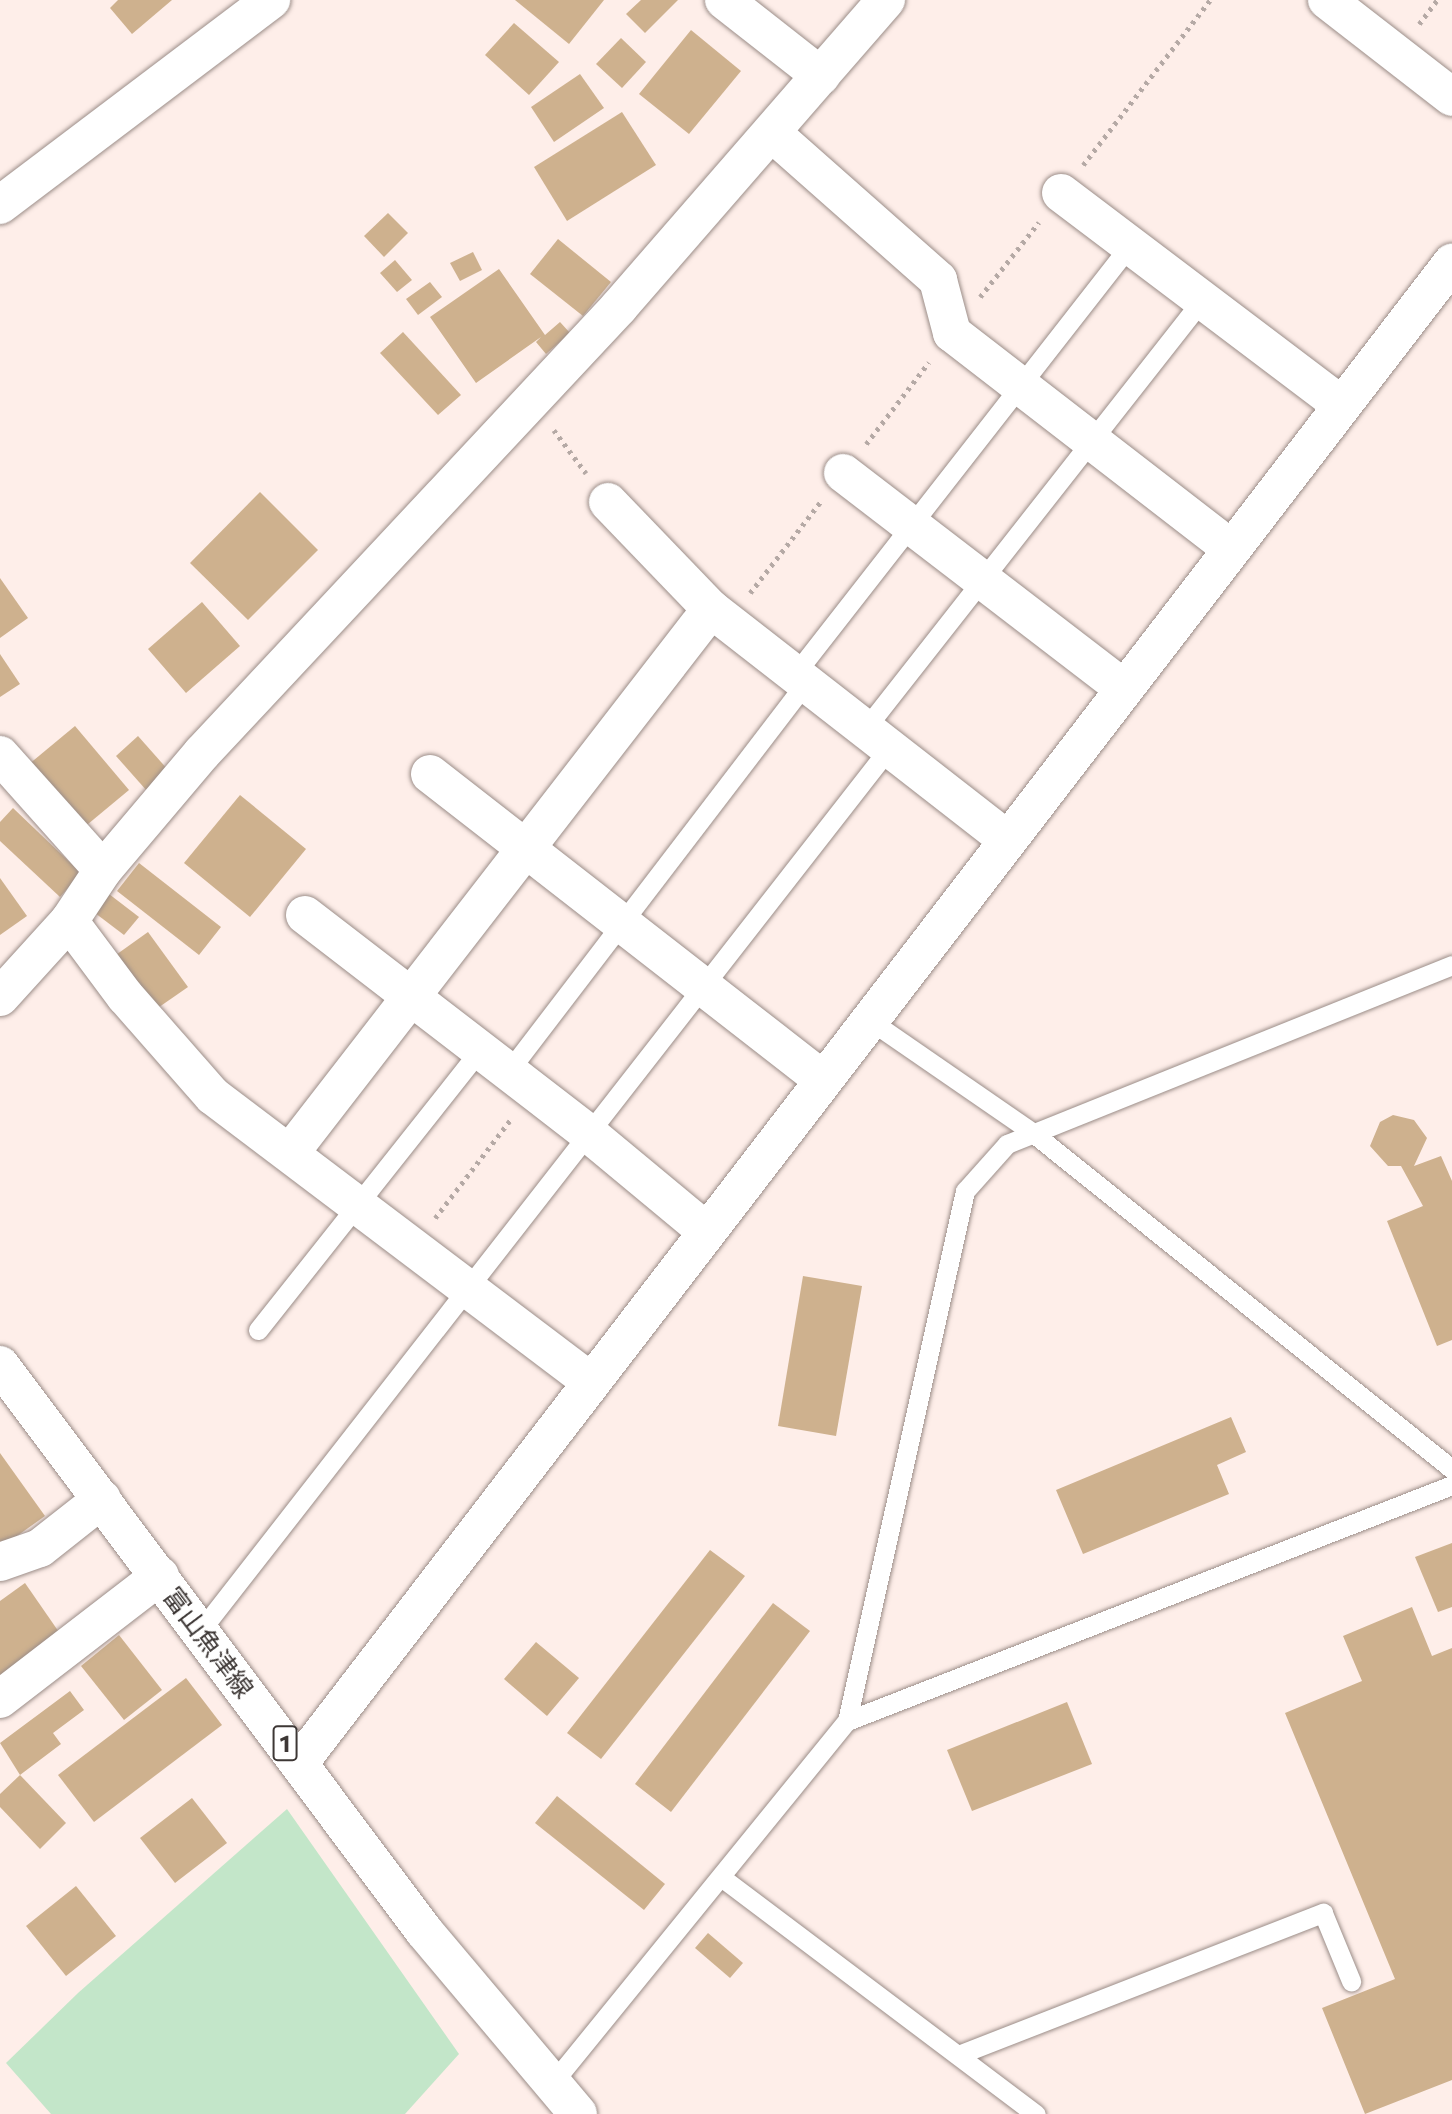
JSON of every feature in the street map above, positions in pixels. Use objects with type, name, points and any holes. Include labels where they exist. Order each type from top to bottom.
[{"type":"street","points":[[0,205],[271,0]]},
{"type":"street","points":[[724,0],[821,76]]},
{"type":"street","points":[[0,997],[69,921],[103,870],[202,753],[619,307],[886,0]]},
{"type":"street","points":[[1327,0],[1452,97]]},
{"type":"street","points":[[772,132],[938,280],[952,333],[1229,548]]},
{"type":"street","points":[[1061,193],[1340,404]]},
{"type":"street","points":[[300,1762],[1122,687],[1452,263]]},
{"type":"street","points":[[843,473],[1122,687]]},
{"type":"street","points":[[608,502],[711,608],[1006,839]]},
{"type":"street","points":[[290,1153],[711,608]]},
{"type":"street","points":[[0,755],[103,870]]},
{"type":"street","points":[[430,774],[621,926],[822,1079]]},
{"type":"street","points":[[305,915],[588,1133],[706,1231]]},
{"type":"street","points":[[69,921],[125,996],[214,1096],[591,1382]]},
{"type":"street","name":"富山魚津線","points":[[0,1365],[424,1931],[550,2086],[578,2114]]},
{"type":"street","points":[[0,1562],[40,1548],[102,1499]]},
{"type":"street","points":[[0,1699],[160,1576]]},
{"type":"lane","points":[[258,1330],[359,1205],[507,1071],[621,926],[911,526],[1022,387],[1130,245]]},
{"type":"lane","points":[[201,1630],[702,988],[983,581],[1202,300]]},
{"type":"lane","points":[[550,2086],[847,1721],[965,1191],[1007,1144],[1452,965]]},
{"type":"lane","points":[[868,1019],[1033,1133],[1452,1469]]},
{"type":"lane","points":[[847,1721],[1452,1485]]},
{"type":"lane","points":[[721,1877],[1035,2114]]},
{"type":"lane","points":[[958,2055],[1323,1913],[1351,1981]]},
{"type":"path","points":[[531,400],[608,502]]},
{"type":"path","points":[[413,1247],[507,1071]]},
{"type":"green space","points":[[287,1809],[459,2054],[405,2114],[51,2114],[6,2063],[78,1993]]},
{"type":"building","points":[[118,0],[172,0],[132,34],[110,8]]},
{"type":"building","points":[[515,0],[604,0],[569,44]]},
{"type":"building","points":[[641,0],[678,0],[645,33],[626,14]]},
{"type":"building","points":[[514,23],[559,62],[529,95],[485,55]]},
{"type":"building","points":[[691,30],[741,71],[689,134],[639,94]]},
{"type":"building","points":[[621,38],[646,62],[622,88],[596,64]]},
{"type":"building","points":[[580,74],[604,108],[554,142],[531,107]]},
{"type":"building","points":[[622,112],[656,165],[567,221],[534,167]]},
{"type":"building","points":[[388,213],[408,233],[384,257],[364,236]]},
{"type":"building","points":[[558,239],[611,282],[583,316],[530,274]]},
{"type":"building","points":[[473,252],[482,270],[460,281],[450,263]]},
{"type":"building","points":[[395,260],[412,280],[397,292],[380,273]]},
{"type":"building","points":[[499,269],[545,335],[560,322],[570,333],[546,354],[536,342],[541,337],[476,383],[430,317]]},
{"type":"building","points":[[430,282],[442,297],[418,315],[406,299]]},
{"type":"building","points":[[403,332],[461,395],[438,415],[380,353]]},
{"type":"building","points":[[260,492],[318,550],[248,620],[190,563]]},
{"type":"building","points":[[0,578],[28,618],[0,638]]},
{"type":"building","points":[[202,602],[240,646],[186,693],[148,649]]},
{"type":"building","points":[[0,654],[20,684],[0,697]]},
{"type":"building","points":[[75,726],[129,790],[82,829],[28,765]]},
{"type":"building","points":[[138,736],[169,771],[147,791],[116,756]]},
{"type":"building","points":[[240,795],[306,849],[250,917],[184,863]]},
{"type":"building","points":[[13,808],[81,873],[60,897],[0,841],[0,822]]},
{"type":"building","points":[[139,863],[221,927],[199,955],[117,891]]},
{"type":"building","points":[[0,878],[27,916],[0,935]]},
{"type":"building","points":[[109,894],[139,917],[124,935],[95,913]]},
{"type":"building","points":[[148,932],[188,987],[152,1012],[113,957]]},
{"type":"building","points":[[1393,1115],[1414,1120],[1427,1138],[1414,1166],[1441,1156],[1452,1181],[1452,1340],[1437,1346],[1387,1221],[1423,1206],[1401,1166],[1388,1166],[1370,1146],[1380,1122]]},
{"type":"building","points":[[803,1276],[862,1286],[836,1436],[778,1426]]},
{"type":"building","points":[[1231,1417],[1246,1452],[1217,1465],[1229,1494],[1083,1554],[1056,1490]]},
{"type":"building","points":[[0,1453],[45,1516],[0,1548]]},
{"type":"building","points":[[1452,1543],[1452,1607],[1438,1612],[1415,1557]]},
{"type":"building","points":[[710,1550],[745,1576],[601,1759],[567,1733]]},
{"type":"building","points":[[25,1583],[61,1635],[0,1678],[0,1601]]},
{"type":"building","points":[[773,1603],[810,1631],[671,1812],[635,1784]]},
{"type":"building","points":[[1412,1607],[1432,1656],[1452,1648],[1452,2080],[1365,2114],[1322,2008],[1395,1979],[1285,1713],[1362,1681],[1343,1636]]},
{"type":"building","points":[[119,1635],[162,1690],[124,1720],[81,1666]]},
{"type":"building","points":[[536,1642],[579,1678],[547,1716],[504,1679]]},
{"type":"building","points":[[186,1678],[222,1725],[94,1822],[58,1775]]},
{"type":"building","points":[[70,1691],[84,1710],[53,1733],[61,1744],[20,1775],[0,1743]]},
{"type":"building","points":[[1067,1702],[1092,1764],[972,1811],[947,1750]]},
{"type":"building","points":[[20,1775],[66,1823],[40,1849],[0,1807],[0,1794]]},
{"type":"building","points":[[557,1796],[665,1884],[644,1910],[535,1823]]},
{"type":"building","points":[[192,1798],[227,1843],[175,1883],[140,1838]]},
{"type":"building","points":[[76,1886],[116,1936],[66,1976],[26,1926]]},
{"type":"building","points":[[708,1933],[743,1963],[730,1978],[695,1948]]}]
